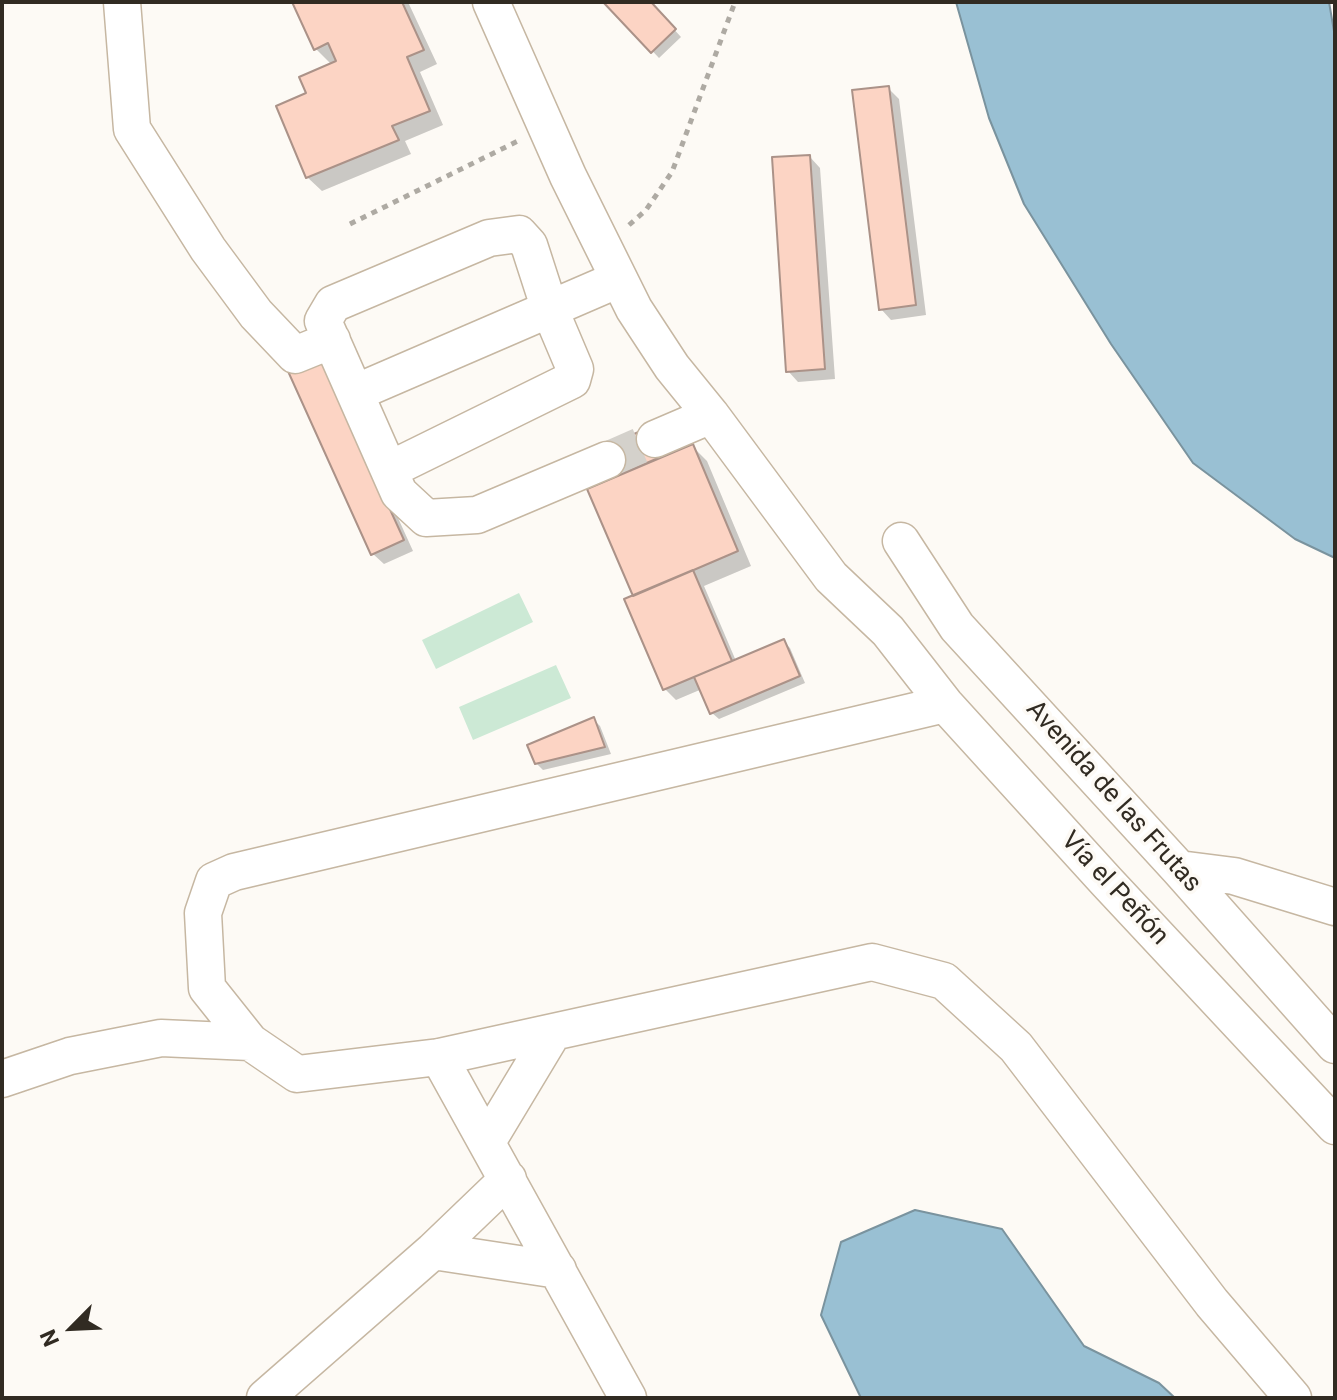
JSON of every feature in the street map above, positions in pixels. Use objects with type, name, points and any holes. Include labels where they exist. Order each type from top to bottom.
[{"type":"street","points":[[122,2],[132,129],[208,249],[256,314],[295,355],[332,340]]},
{"type":"street","name":"Vía el Peñón","points":[[491,2],[568,176],[619,279],[634,309],[672,367],[831,577],[900,645],[945,704],[1335,1126]]},
{"type":"street","points":[[389,470],[572,380],[575,369],[550,310],[529,245],[519,234],[489,238],[333,304],[323,321],[399,493],[426,518],[477,515],[607,460]]},
{"type":"street","points":[[355,393],[619,279]]},
{"type":"street","points":[[655,439],[711,415]]},
{"type":"street","name":"Avenida de las Frutas","points":[[901,541],[957,627],[1335,1045]]},
{"type":"street","points":[[945,704],[234,872],[214,881],[203,913],[207,988],[250,1042],[297,1074],[439,1057],[872,962],[944,981],[1016,1047],[1212,1303],[1293,1398]]},
{"type":"street","points":[[1179,869],[1234,876],[1335,907]]},
{"type":"street","points":[[487,1142],[552,1034]]},
{"type":"street","points":[[2,1079],[70,1056],[161,1038],[250,1042]]},
{"type":"street","points":[[439,1057],[628,1398]]},
{"type":"street","points":[[265,1398],[433,1251],[508,1179]]},
{"type":"street","points":[[433,1251],[558,1270]]},
{"type":"path","points":[[601,242],[618,235],[646,210],[672,172],[735,2]]},
{"type":"path","points":[[350,224],[548,126]]},
{"type":"green space","points":[[519,593],[533,622],[436,669],[422,640]]},
{"type":"green space","points":[[556,665],[571,698],[473,740],[459,707]]},
{"type":"water","points":[[956,2],[1329,2],[1335,37],[1335,558],[1295,539],[1193,463],[1111,344],[1024,204],[989,118]]},
{"type":"water","points":[[915,1210],[1002,1229],[1084,1346],[1159,1383],[1175,1398],[861,1398],[821,1315],[841,1242]]},
{"type":"building","points":[[292,2],[402,2],[424,50],[407,57],[430,111],[392,126],[399,140],[306,178],[276,106],[306,93],[299,77],[336,61],[328,43],[314,50]]},
{"type":"building","points":[[603,2],[651,2],[676,29],[651,53]]},
{"type":"building","points":[[889,86],[916,305],[879,310],[852,90]]},
{"type":"building","points":[[810,155],[825,369],[786,372],[772,157]]},
{"type":"building","points":[[319,354],[404,540],[371,555],[287,369]]},
{"type":"building","points":[[650,427],[663,456],[614,477],[602,448]]},
{"type":"building","points":[[693,444],[738,551],[633,596],[587,489]]},
{"type":"building","points":[[693,570],[732,661],[663,690],[624,599]]},
{"type":"building","points":[[784,639],[800,676],[710,714],[694,677]]},
{"type":"building","points":[[594,717],[605,747],[535,764],[527,745]]},
{"type":"tunnel","points":[[607,460],[655,439]]}]
